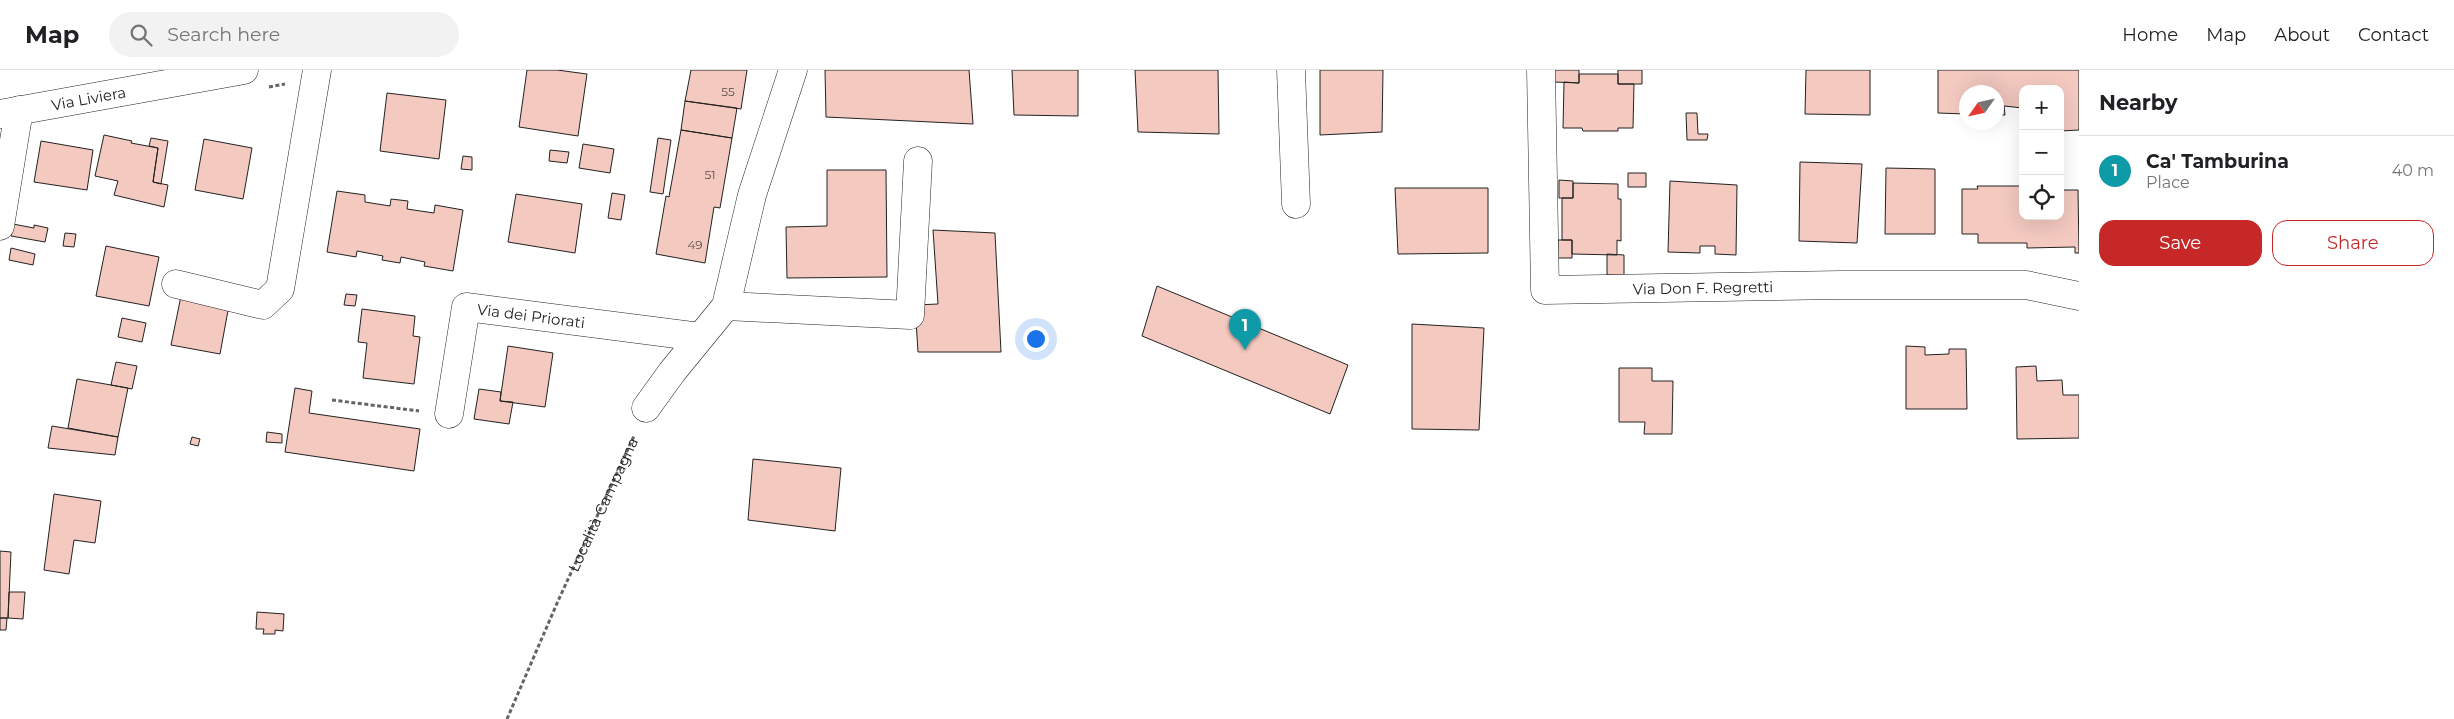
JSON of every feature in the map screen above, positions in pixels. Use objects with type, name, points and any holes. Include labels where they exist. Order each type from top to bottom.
[{"type":"street","name":"Via Liviera","points":[[0,226],[10,112],[158,78],[244,70]]},
{"type":"street","points":[[176,284],[263,304],[280,289],[317,70]]},
{"type":"street","points":[[646,408],[726,306],[752,195],[793,70]]},
{"type":"street","points":[[1291,70],[1296,204]]},
{"type":"street","name":"Via Don F. Regretti","points":[[1541,70],[1544,290],[1842,285],[2026,285],[2079,296]]},
{"type":"street","points":[[726,306],[910,315],[918,161]]},
{"type":"street","name":"Via dei Priorati","points":[[449,414],[466,307],[700,337]]},
{"type":"path","points":[[332,400],[449,414]]},
{"type":"path","name":"Località Campagna","points":[[507,719],[558,601],[646,408]]},
{"type":"building","points":[[527,70],[557,70],[587,74],[578,136],[519,127]]},
{"type":"building","points":[[691,70],[747,70],[741,109],[685,101]]},
{"type":"building","points":[[825,70],[969,70],[973,124],[826,117]]},
{"type":"building","points":[[1012,70],[1078,70],[1078,116],[1014,115]]},
{"type":"building","points":[[1135,70],[1218,70],[1219,134],[1138,132]]},
{"type":"building","points":[[1320,70],[1383,70],[1382,132],[1320,135]]},
{"type":"building","points":[[1554,70],[1579,70],[1579,83],[1554,82]]},
{"type":"building","points":[[1618,70],[1642,70],[1642,84],[1618,84]]},
{"type":"building","points":[[1806,70],[1870,70],[1870,115],[1805,114]]},
{"type":"building","points":[[1938,70],[2079,70],[2079,130],[2064,131],[2064,85],[2019,85],[2019,108],[2004,106],[2004,85],[1959,85],[1959,114],[1938,113]]},
{"type":"building","points":[[1579,74],[1618,74],[1618,84],[1634,84],[1633,128],[1618,128],[1618,131],[1583,131],[1582,128],[1563,128],[1564,82],[1579,83]]},
{"type":"building","points":[[387,93],[446,100],[439,159],[380,151]]},
{"type":"building","points":[[685,101],[737,108],[732,138],[681,130]]},
{"type":"building","points":[[1686,113],[1697,113],[1698,134],[1708,134],[1707,140],[1687,140]]},
{"type":"building","points":[[681,130],[732,138],[720,208],[714,207],[705,263],[656,254],[666,196],[669,197]]},
{"type":"building","points":[[104,135],[158,148],[153,182],[168,185],[164,207],[114,195],[118,181],[95,176]]},
{"type":"building","points":[[151,138],[168,141],[161,184],[153,182],[158,148],[149,146]]},
{"type":"building","points":[[658,138],[671,140],[663,194],[650,192]]},
{"type":"building","points":[[204,139],[252,148],[243,199],[195,190]]},
{"type":"building","points":[[41,141],[93,150],[87,190],[34,182]]},
{"type":"building","points":[[583,144],[614,149],[610,173],[579,168]]},
{"type":"building","points":[[550,150],[569,152],[567,163],[549,161]]},
{"type":"building","points":[[463,156],[472,157],[472,170],[461,169]]},
{"type":"building","points":[[1800,162],[1862,164],[1857,243],[1799,241]]},
{"type":"building","points":[[1886,168],[1935,169],[1935,234],[1885,234]]},
{"type":"building","points":[[827,170],[886,170],[887,277],[787,278],[786,227],[827,226]]},
{"type":"building","points":[[1628,173],[1646,173],[1646,187],[1628,187]]},
{"type":"building","points":[[1559,180],[1573,181],[1573,198],[1559,198]]},
{"type":"building","points":[[1670,181],[1737,185],[1736,255],[1715,254],[1715,246],[1700,246],[1700,253],[1668,252]]},
{"type":"building","points":[[1573,183],[1618,184],[1618,199],[1621,199],[1621,241],[1617,240],[1617,255],[1572,254],[1572,240],[1562,240],[1562,198],[1573,198]]},
{"type":"building","points":[[1977,186],[2019,186],[2019,220],[2064,220],[2064,190],[2078,190],[2079,253],[2075,253],[2075,247],[2027,248],[2027,243],[1978,243],[1978,234],[1962,234],[1962,189],[1978,189]]},
{"type":"building","points":[[1395,188],[1488,188],[1488,253],[1398,254]]},
{"type":"building","points":[[337,191],[365,195],[365,202],[390,206],[391,199],[408,201],[407,209],[434,213],[435,205],[463,210],[453,271],[424,266],[425,262],[401,257],[400,263],[382,260],[383,256],[357,251],[356,257],[327,252]]},
{"type":"building","points":[[612,193],[625,195],[621,220],[608,218]]},
{"type":"building","points":[[516,194],[582,204],[575,253],[508,242]]},
{"type":"building","points":[[13,224],[34,228],[34,225],[48,228],[45,242],[11,236]]},
{"type":"building","points":[[933,230],[995,233],[1001,352],[918,352],[915,305],[938,304]]},
{"type":"building","points":[[65,233],[76,234],[74,247],[63,246]]},
{"type":"building","points":[[1558,240],[1572,240],[1572,258],[1558,258]]},
{"type":"building","points":[[106,246],[159,257],[149,306],[96,296]]},
{"type":"building","points":[[11,248],[35,254],[33,265],[9,260]]},
{"type":"building","points":[[1607,254],[1624,255],[1624,275],[1607,275]]},
{"type":"building","points":[[1157,286],[1348,365],[1330,414],[1142,336]]},
{"type":"building","points":[[346,294],[357,295],[355,306],[344,305]]},
{"type":"building","points":[[181,296],[229,305],[220,354],[171,345]]},
{"type":"building","points":[[362,309],[415,316],[413,336],[420,337],[414,384],[363,378],[367,343],[358,342]]},
{"type":"building","points":[[122,318],[146,323],[142,342],[118,337]]},
{"type":"building","points":[[1412,324],[1484,328],[1479,430],[1412,429]]},
{"type":"building","points":[[508,346],[553,353],[545,407],[500,401]]},
{"type":"building","points":[[1906,346],[1925,347],[1925,355],[1949,354],[1949,349],[1966,349],[1967,409],[1906,409]]},
{"type":"building","points":[[116,362],[137,366],[132,389],[111,385]]},
{"type":"building","points":[[2036,366],[2037,381],[2062,380],[2063,395],[2079,395],[2079,438],[2017,439],[2016,367]]},
{"type":"building","points":[[1619,368],[1652,368],[1652,381],[1673,381],[1672,434],[1644,434],[1645,422],[1619,422]]},
{"type":"building","points":[[77,379],[128,388],[118,437],[68,428]]},
{"type":"building","points":[[295,388],[312,391],[309,413],[420,429],[414,471],[285,452]]},
{"type":"building","points":[[479,389],[501,392],[500,401],[513,402],[509,424],[474,419]]},
{"type":"building","points":[[52,426],[118,437],[115,455],[48,448]]},
{"type":"building","points":[[267,432],[282,434],[282,443],[266,442]]},
{"type":"building","points":[[192,437],[200,439],[198,446],[190,444]]},
{"type":"building","points":[[753,459],[841,468],[835,531],[748,520]]},
{"type":"building","points":[[54,494],[101,501],[95,543],[74,540],[69,574],[44,570]]},
{"type":"building","points":[[0,551],[11,552],[8,618],[0,618]]},
{"type":"building","points":[[9,592],[25,592],[23,619],[8,618]]},
{"type":"building","points":[[257,612],[284,614],[283,631],[275,630],[275,634],[263,634],[264,629],[256,629]]},
{"type":"building","points":[[0,618],[7,618],[6,630],[0,630]]},
{"type":"place","name":"Ca' Tamburina","points":[[1245,350]]}]
